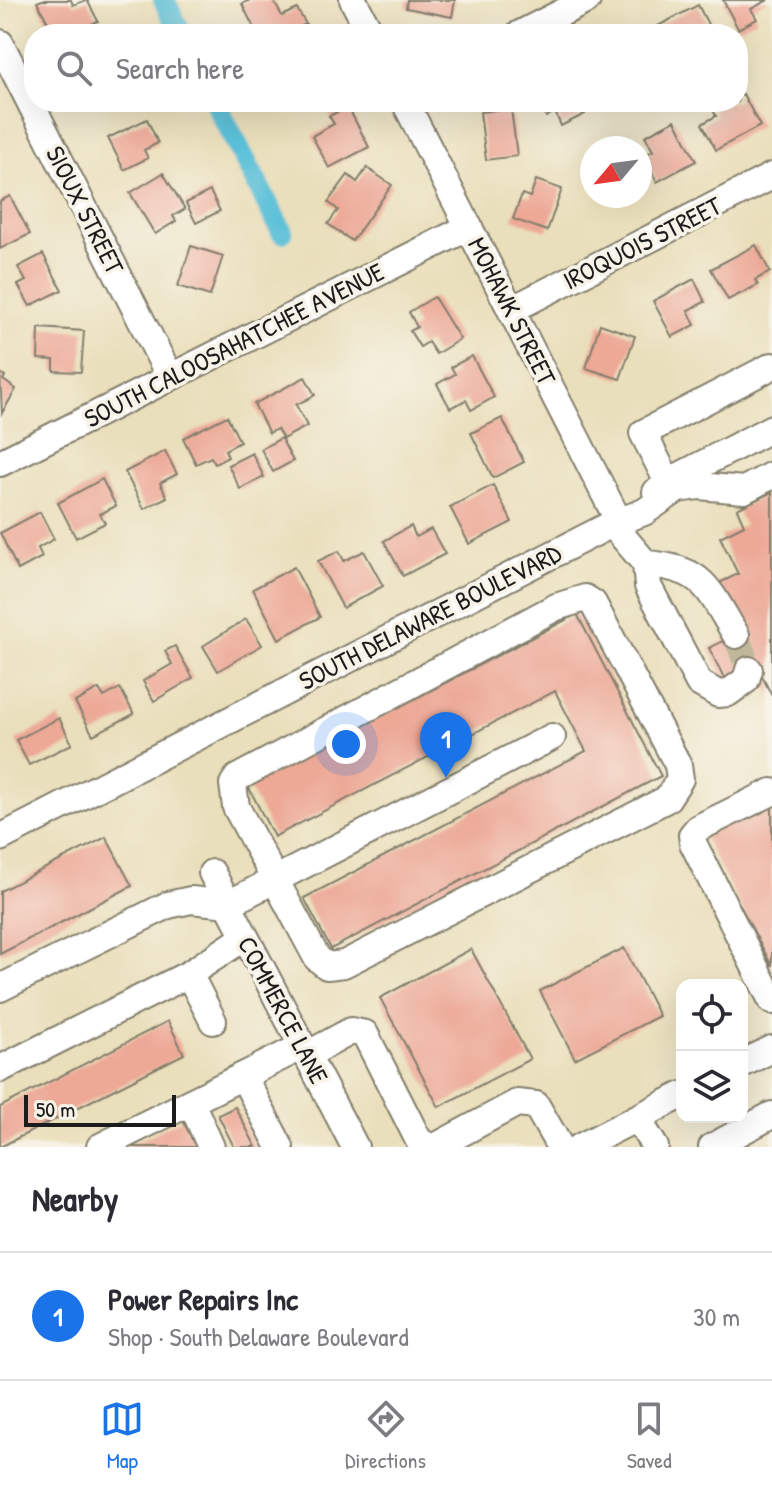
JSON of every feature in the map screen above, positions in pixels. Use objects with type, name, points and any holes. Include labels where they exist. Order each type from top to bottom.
[{"type":"street","points":[[353,0],[366,24]]},
{"type":"street","points":[[540,24],[587,0]]},
{"type":"street","name":"SIOUX STREET","points":[[0,43],[24,90]]},
{"type":"street","name":"SIOUX STREET","points":[[35,112],[170,377]]},
{"type":"street","name":"MOHAWK STREET","points":[[410,112],[615,522],[646,564]]},
{"type":"street","name":"IROQUOIS STREET","points":[[511,310],[772,176]]},
{"type":"street","name":"SOUTH CALOOSAHATCHEE AVENUE","points":[[0,463],[469,227]]},
{"type":"street","points":[[671,487],[643,433],[772,366]]},
{"type":"street","points":[[671,487],[772,428]]},
{"type":"street","points":[[671,487],[744,490],[772,475]]},
{"type":"street","name":"SOUTH DELAWARE BOULEVARD","points":[[0,838],[615,522],[638,501],[671,487]]},
{"type":"street","points":[[736,635],[706,586],[694,575],[677,566],[646,564],[648,586],[706,690],[728,693],[746,680],[749,670]]},
{"type":"street","points":[[585,598],[593,603],[678,765],[680,779],[667,799],[344,964],[327,966],[317,958],[274,881],[236,807],[233,784],[237,778],[556,607],[574,599],[585,598]]},
{"type":"street","points":[[0,988],[168,905],[191,900],[228,904],[552,737]]},
{"type":"street","points":[[772,792],[698,828],[692,835],[693,843],[772,1001]]},
{"type":"street","name":"COMMERCE LANE","points":[[212,873],[355,1147]]},
{"type":"street","points":[[0,1069],[189,974],[245,937]]},
{"type":"street","points":[[189,974],[213,1021]]},
{"type":"street","points":[[100,1147],[243,1076],[351,1031],[365,1034],[419,1141],[433,1147],[517,1103],[527,1103],[536,1105],[560,1147]]},
{"type":"street","points":[[748,1061],[772,1049]]},
{"type":"street","points":[[243,1076],[280,1147]]},
{"type":"street","points":[[590,1145],[676,1098]]},
{"type":"street","points":[[191,1102],[211,1147]]},
{"type":"street","points":[[712,1147],[772,1115]]},
{"type":"street","points":[[637,1118],[655,1147]]},
{"type":"building","points":[[71,0],[73,5],[87,0],[98,21],[92,24],[49,24],[37,2]]},
{"type":"building","points":[[250,0],[273,0],[282,16],[297,9],[306,24],[252,24],[242,4]]},
{"type":"building","points":[[407,0],[455,0],[452,17],[406,8]]},
{"type":"building","points":[[723,0],[768,0],[751,9],[757,19],[748,24],[735,24]]},
{"type":"building","points":[[698,5],[708,24],[662,24]]},
{"type":"building","points":[[748,103],[760,126],[716,150],[702,124],[716,116],[714,112],[748,112]]},
{"type":"building","points":[[351,112],[369,147],[329,168],[312,136],[334,124],[329,116]]},
{"type":"building","points":[[480,112],[512,112],[517,156],[486,160]]},
{"type":"building","points":[[555,112],[585,114],[561,126]]},
{"type":"building","points":[[147,119],[158,143],[144,150],[148,158],[124,170],[108,138]]},
{"type":"building","points":[[675,120],[696,161],[657,182],[652,172],[652,136],[645,136]]},
{"type":"building","points":[[367,168],[392,185],[352,241],[328,224],[338,210],[328,202],[348,175],[357,182]]},
{"type":"building","points":[[163,173],[185,209],[173,216],[176,221],[155,234],[130,193]]},
{"type":"building","points":[[536,180],[562,189],[547,231],[513,219],[522,194],[530,197]]},
{"type":"building","points":[[210,191],[220,211],[196,223],[186,203]]},
{"type":"building","points":[[10,196],[30,234],[0,249],[0,201]]},
{"type":"building","points":[[756,245],[770,272],[755,280],[758,285],[728,300],[711,269]]},
{"type":"building","points":[[191,246],[223,256],[210,296],[178,286]]},
{"type":"building","points":[[43,254],[62,290],[30,306],[18,285],[26,281],[18,267]]},
{"type":"building","points":[[694,279],[705,302],[688,310],[695,325],[672,337],[653,301]]},
{"type":"building","points":[[434,297],[460,339],[436,354],[428,342],[420,347],[410,331],[417,327],[409,312]]},
{"type":"building","points":[[600,324],[635,336],[620,379],[586,368]]},
{"type":"building","points":[[39,328],[84,331],[81,372],[54,371],[54,360],[38,359]]},
{"type":"building","points":[[472,356],[494,397],[471,410],[466,400],[450,408],[437,384],[455,374],[451,367]]},
{"type":"building","points":[[0,373],[5,376],[3,380],[16,389],[2,413]]},
{"type":"building","points":[[305,377],[315,395],[296,405],[307,426],[283,439],[277,429],[269,433],[254,404]]},
{"type":"building","points":[[227,416],[240,442],[225,450],[228,457],[215,464],[211,457],[196,464],[183,438]]},
{"type":"building","points":[[502,418],[524,462],[493,478],[471,433]]},
{"type":"building","points":[[281,438],[293,461],[273,472],[261,449]]},
{"type":"building","points":[[165,451],[177,474],[160,483],[167,497],[144,509],[125,472]]},
{"type":"building","points":[[252,453],[264,477],[240,489],[228,465]]},
{"type":"building","points":[[102,479],[116,506],[100,514],[105,523],[76,538],[58,503]]},
{"type":"building","points":[[493,485],[512,522],[469,544],[450,507]]},
{"type":"building","points":[[772,492],[772,696],[757,666],[726,682],[709,648],[739,633],[715,585],[738,574],[720,537],[744,525],[737,509]]},
{"type":"building","points":[[40,512],[54,539],[38,548],[42,557],[18,570],[0,533]]},
{"type":"building","points":[[411,526],[416,537],[431,529],[445,554],[403,576],[384,541]]},
{"type":"building","points":[[339,551],[344,561],[364,551],[383,586],[343,608],[318,561]]},
{"type":"building","points":[[294,567],[320,617],[279,639],[253,589]]},
{"type":"building","points":[[577,614],[661,776],[331,949],[304,898],[586,751],[555,691],[274,837],[248,786]]},
{"type":"building","points":[[246,619],[262,645],[218,671],[203,646]]},
{"type":"building","points":[[175,646],[193,678],[154,701],[143,681],[172,664],[165,651]]},
{"type":"building","points":[[120,688],[134,714],[93,735],[75,702],[99,689],[104,697]]},
{"type":"building","points":[[59,718],[72,744],[29,765],[16,740]]},
{"type":"building","points":[[772,799],[772,966],[703,836]]},
{"type":"building","points":[[106,837],[132,886],[0,954],[0,891]]},
{"type":"building","points":[[624,948],[659,1016],[575,1059],[540,991]]},
{"type":"building","points":[[471,949],[530,1059],[439,1107],[380,998]]},
{"type":"building","points":[[168,1021],[184,1054],[0,1147],[0,1107]]},
{"type":"building","points":[[235,1107],[256,1147],[234,1147],[218,1115]]},
{"type":"building","points":[[182,1119],[196,1147],[126,1147]]},
{"type":"waterway","points":[[164,0],[176,24]]},
{"type":"waterway","points":[[220,112],[282,232]]},
{"type":"tunnel","points":[[736,635],[749,670]]},
{"type":"place","name":"Power Repairs Inc","points":[[446,778]]}]
